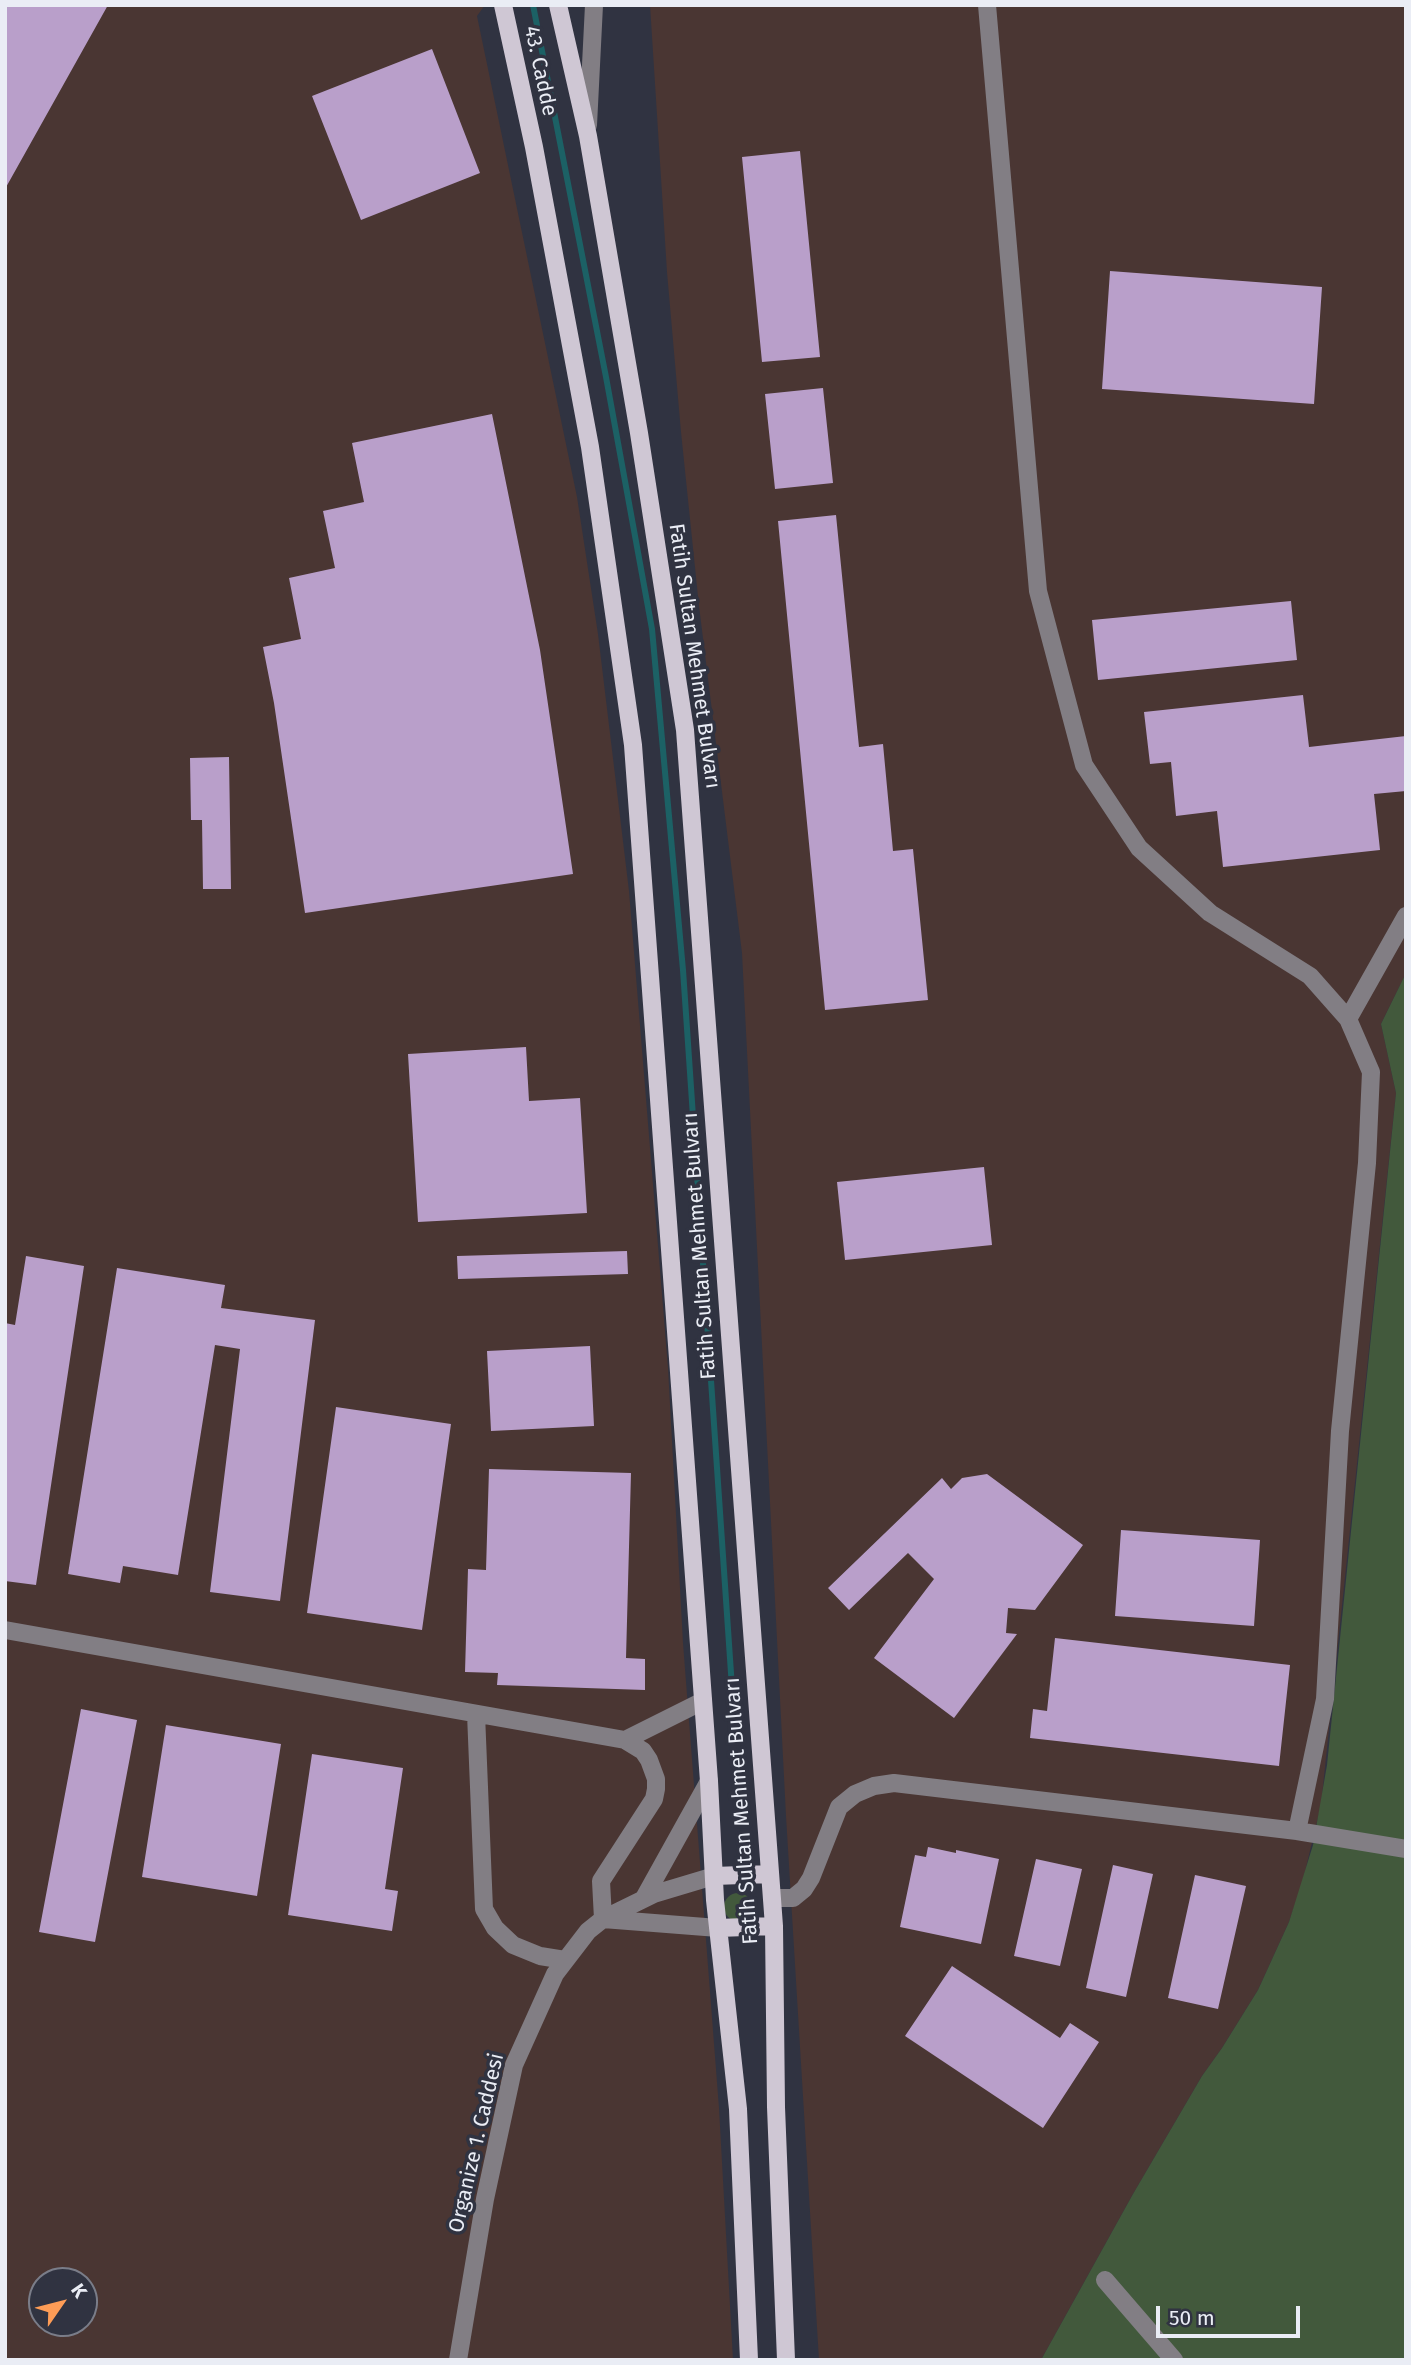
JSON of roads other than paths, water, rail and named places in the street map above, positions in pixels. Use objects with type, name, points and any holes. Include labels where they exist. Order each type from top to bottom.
[{"type":"main road","name":"43. Cadde","points":[[503,5],[534,147]]},
{"type":"main road","name":"43. Cadde","points":[[558,5],[588,136]]},
{"type":"main road","name":"Fatih Sultan Mehmet Bulvarı","points":[[588,136],[639,433],[685,730],[774,1926],[776,2107],[786,2360]]},
{"type":"main road","name":"Fatih Sultan Mehmet Bulvarı","points":[[534,147],[590,447],[633,745],[718,1928],[738,2109],[749,2360]]},
{"type":"main road","points":[[715,1876],[770,1874]]},
{"type":"main road","points":[[718,1928],[774,1926]]},
{"type":"street","points":[[588,136],[594,5]]},
{"type":"street","points":[[988,5],[1038,591],[1084,765],[1139,848],[1210,913],[1310,976],[1348,1019],[1371,1072],[1367,1163],[1340,1431],[1325,1699],[1297,1830]]},
{"type":"street","points":[[1348,1019],[1406,916]]},
{"type":"street","points":[[5,1630],[625,1740],[643,1751],[649,1760],[656,1779],[656,1789],[654,1799],[601,1881],[603,1919],[718,1928]]},
{"type":"street","points":[[625,1740],[703,1701]]},
{"type":"street","points":[[476,1714],[484,1909],[495,1928],[513,1945],[540,1956],[565,1960]]},
{"type":"street","points":[[644,1898],[709,1781]]},
{"type":"street","points":[[772,1898],[793,1898],[804,1889],[811,1878],[839,1807],[855,1794],[874,1786],[894,1783],[1297,1830],[1406,1849]]},
{"type":"street","name":"Organize 1. Caddesi","points":[[458,2360],[485,2199],[514,2065],[555,1974],[588,1931],[603,1919],[644,1898],[715,1876]]},
{"type":"street","points":[[1105,2280],[1174,2360]]},
{"type":"waterway","points":[[533,5],[652,629],[683,970],[734,1717]]}]
